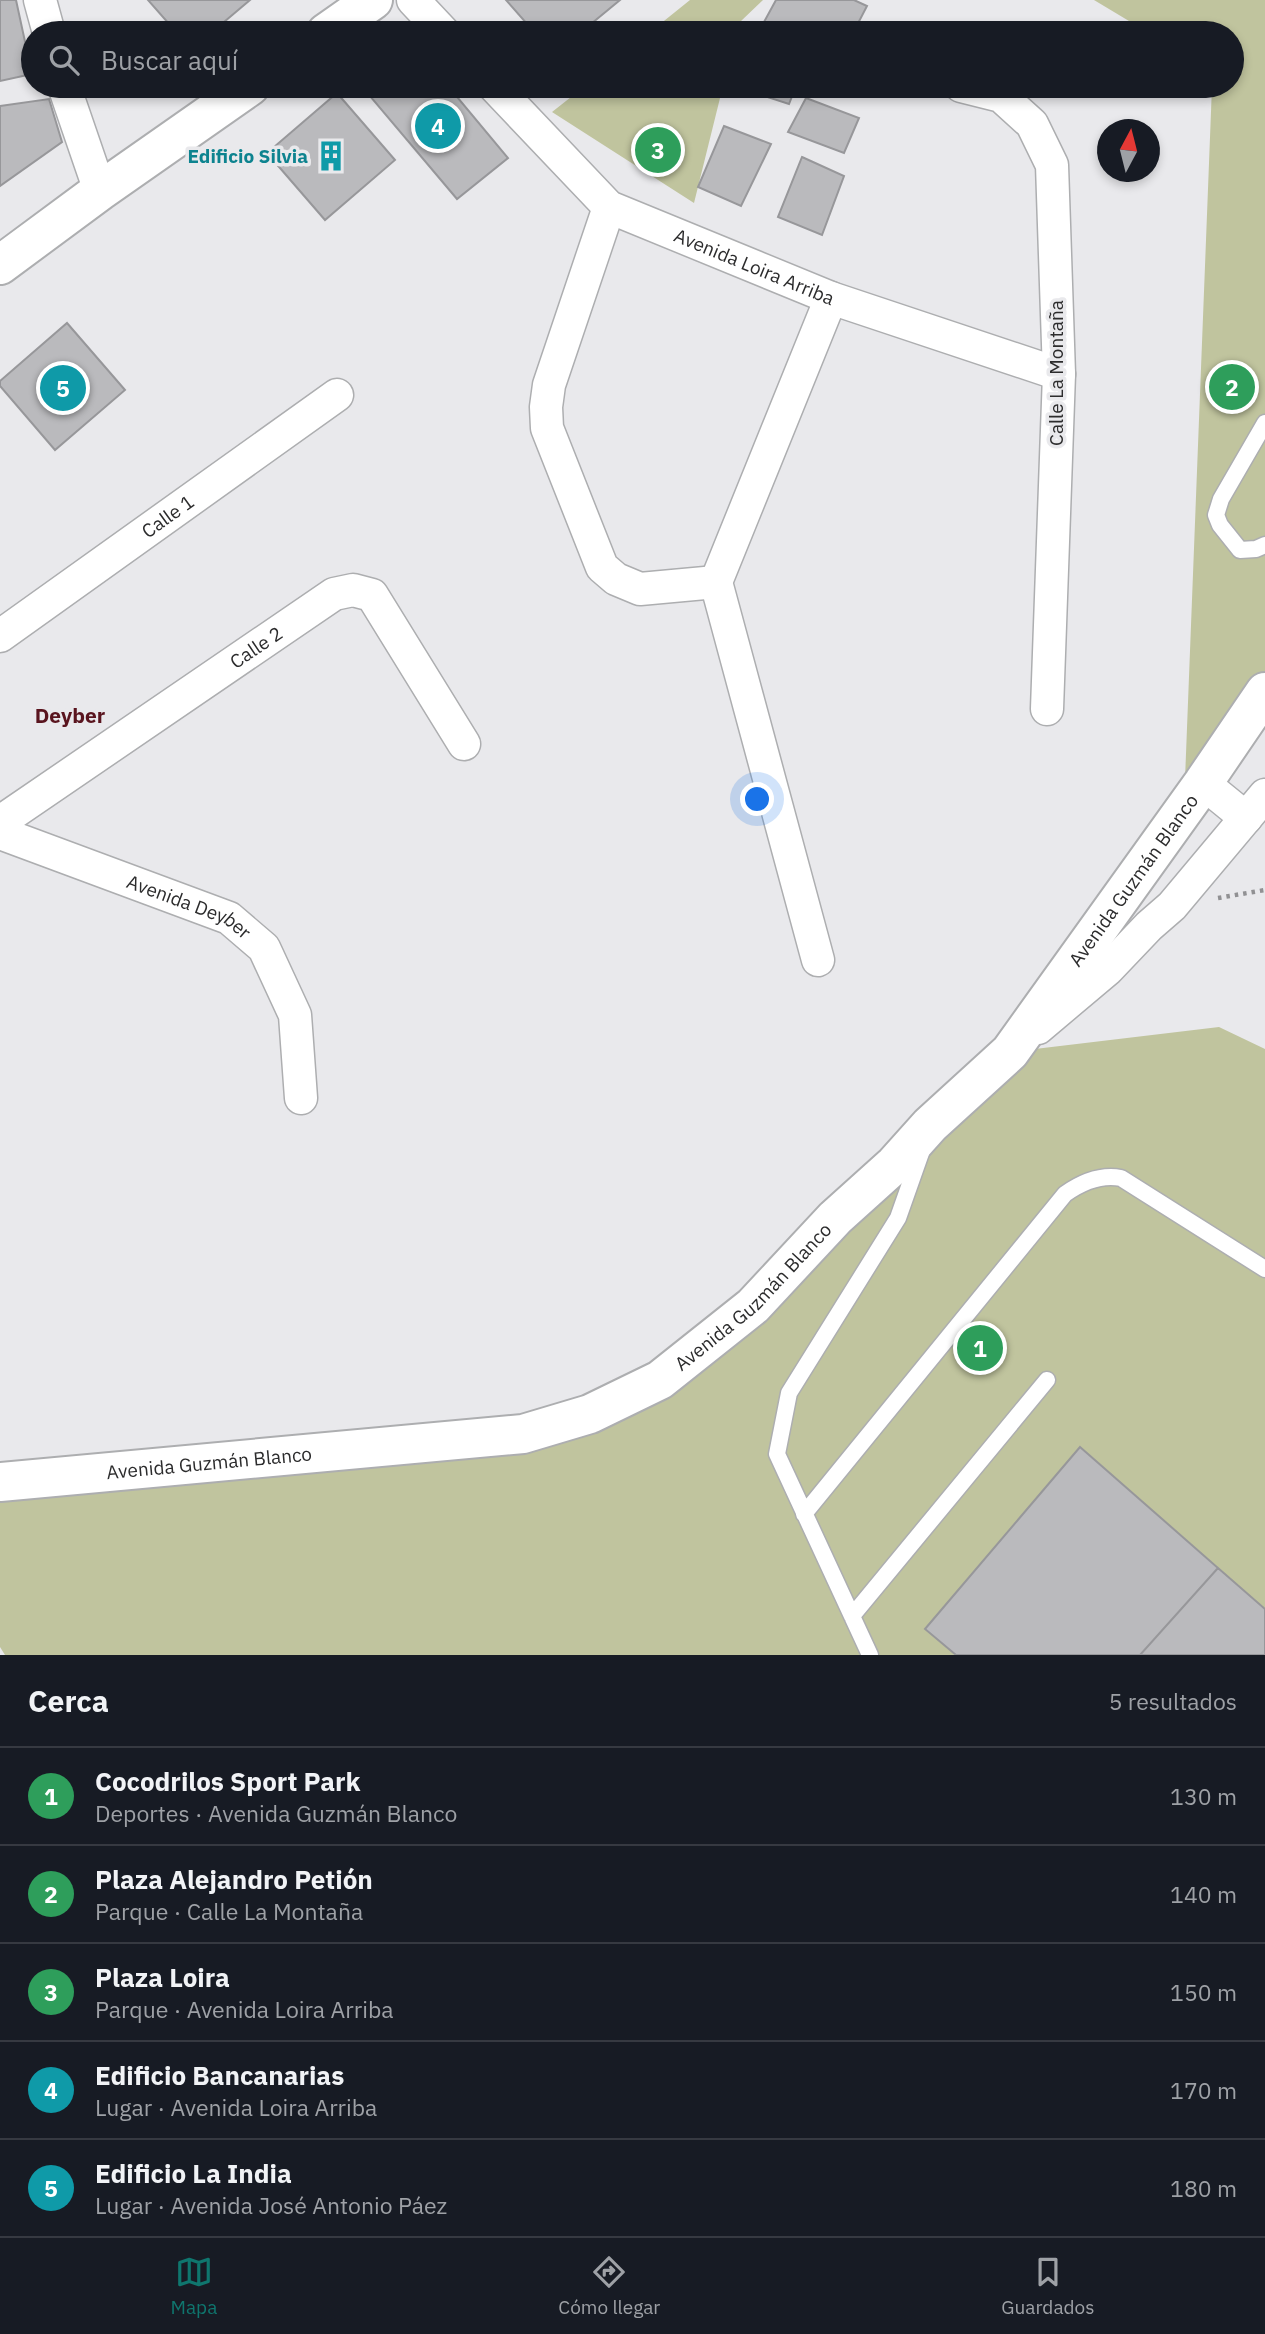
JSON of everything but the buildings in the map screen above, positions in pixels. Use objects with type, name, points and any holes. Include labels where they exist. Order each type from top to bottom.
[{"type":"street","points":[[40,0],[46,21]]},
{"type":"street","points":[[343,21],[373,0]]},
{"type":"street","points":[[413,0],[433,21]]},
{"type":"street","points":[[67,98],[100,191]]},
{"type":"street","points":[[0,265],[233,98]]},
{"type":"street","name":"Avenida Loira Arriba","points":[[505,98],[609,207],[831,298],[1059,374]]},
{"type":"street","name":"Calle La Montaña","points":[[1003,98],[1032,124],[1052,165],[1059,374],[1047,709]]},
{"type":"street","points":[[609,207],[549,385],[547,428],[602,566],[616,579],[640,589],[716,582]]},
{"type":"street","points":[[818,960],[716,582],[831,298]]},
{"type":"street","name":"Calle 1","points":[[0,636],[337,395]]},
{"type":"street","name":"Calle 2","points":[[0,822],[334,594],[353,590],[372,595],[464,744]]},
{"type":"street","name":"Avenida Guzmán Blanco","points":[[0,1482],[523,1434],[590,1414],[660,1380],[753,1306],[835,1218],[895,1164],[930,1125],[1010,1052],[1265,692]]},
{"type":"street","points":[[1010,1052],[1108,970],[1172,905],[1256,807],[1203,783]]},
{"type":"street","name":"Avenida Deyber","points":[[0,833],[229,918],[264,948],[295,1015],[301,1098]]},
{"type":"lane","points":[[1265,423],[1221,499],[1216,515],[1220,525],[1240,550],[1256,549],[1265,545]]},
{"type":"lane","points":[[870,1655],[777,1454],[789,1393],[898,1218],[930,1125]]},
{"type":"lane","points":[[804,1514],[1065,1194],[1079,1184],[1108,1175],[1121,1178],[1265,1269]]},
{"type":"lane","points":[[852,1616],[1047,1380]]},
{"type":"green space","points":[[690,0],[763,0],[741,21],[664,21]]},
{"type":"green space","points":[[1094,0],[1265,0],[1265,689],[1184,805],[1212,98],[1244,98],[1244,21],[1129,21]]},
{"type":"green space","points":[[570,98],[720,98],[694,203],[552,112]]},
{"type":"green space","points":[[1219,1027],[1265,1049],[1265,1655],[5,1655],[0,1647],[0,1482],[523,1434],[639,1390],[1010,1052]]},
{"type":"place","name":"Edificio Bancanarias","points":[[438,126]]},
{"type":"place","name":"Plaza Loira","points":[[658,150]]},
{"type":"place","name":"Edificio Silvia","points":[[331,156]]},
{"type":"place","name":"Plaza Alejandro Petión","points":[[1232,387]]},
{"type":"place","name":"Edificio La India","points":[[63,388]]},
{"type":"place","name":"Cocodrilos Sport Park","points":[[980,1348]]},
{"type":"district","name":"Deyber","points":[[70,716]]}]
